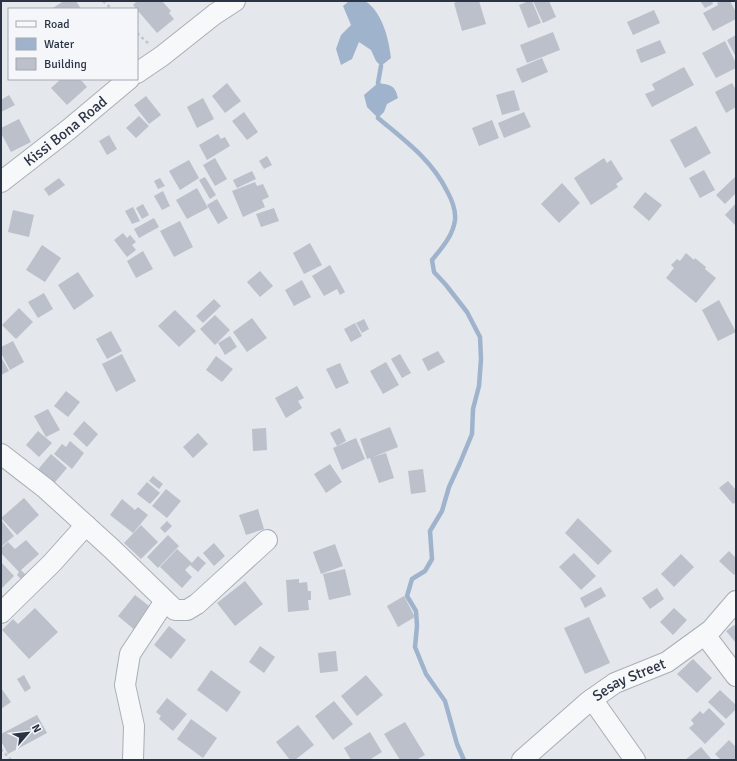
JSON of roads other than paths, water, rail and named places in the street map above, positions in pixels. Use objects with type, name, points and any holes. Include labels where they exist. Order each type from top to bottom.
[{"type":"street","points":[[138,72],[162,56],[215,14],[235,1]]},
{"type":"street","name":"Kissi Bona Road","points":[[1,182],[68,130],[128,80]]},
{"type":"street","points":[[1,454],[45,488],[175,610],[187,610],[197,604],[266,540]]},
{"type":"street","points":[[1,613],[52,563],[86,525]]},
{"type":"street","name":"Sesay Street","points":[[522,760],[592,700],[615,683],[667,662],[711,630],[736,600]]},
{"type":"street","points":[[133,760],[134,726],[125,685],[130,654],[165,601]]},
{"type":"street","points":[[704,635],[736,676]]},
{"type":"street","points":[[592,700],[635,760]]},
{"type":"water","points":[[349,1],[366,2],[378,14],[387,36],[391,58],[381,66],[376,61],[371,50],[359,42],[352,59],[341,65],[336,49],[341,35],[351,25],[343,6]]},
{"type":"water","points":[[378,83],[392,86],[398,98],[387,104],[384,112],[378,118],[367,107],[364,95]]},
{"type":"waterway","points":[[378,83],[381,66]]},
{"type":"waterway","points":[[378,118],[407,142],[425,160],[441,180],[450,198],[455,213],[454,226],[446,242],[432,260],[434,272],[467,312],[480,337],[481,359],[479,386],[473,409],[472,434],[449,487],[442,511],[430,531],[432,559],[425,571],[412,579],[407,596],[416,611],[417,626],[415,647],[426,674],[445,701],[457,744],[464,760]]}]
